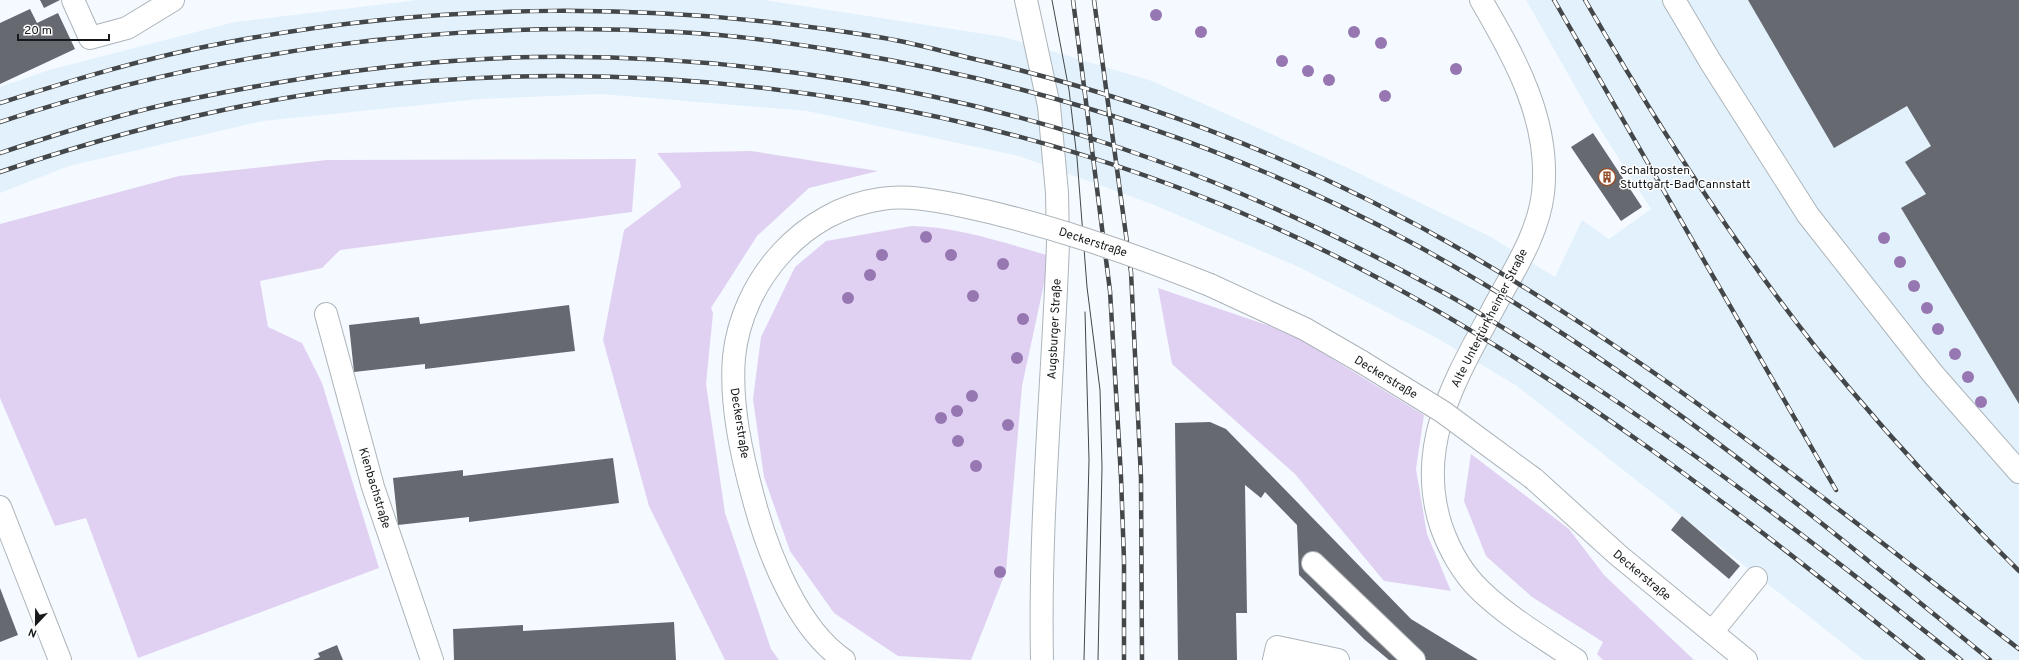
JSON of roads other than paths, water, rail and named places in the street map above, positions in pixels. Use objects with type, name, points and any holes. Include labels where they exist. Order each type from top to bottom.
[{"type":"street","points":[[73,0],[90,38],[127,28],[173,0]]},
{"type":"street","name":"Augsburger Straße","points":[[1026,0],[1049,106],[1057,193],[1058,243],[1043,550],[1041,615],[1042,660]]},
{"type":"street","name":"Alte Untertürkheimer Straße","points":[[1481,0],[1512,53],[1527,87],[1540,136],[1543,191],[1538,220],[1527,246],[1464,363],[1450,394],[1437,432],[1432,464],[1433,493],[1446,541],[1461,567],[1479,589],[1497,606],[1576,660]]},
{"type":"street","points":[[1674,0],[1710,61],[1808,215],[1933,374],[2019,472]]},
{"type":"street","name":"Deckerstraße","points":[[844,660],[810,627],[784,584],[764,535],[752,495],[738,423],[733,376],[738,336],[752,295],[766,272],[788,246],[816,224],[839,211],[860,203],[883,198],[909,198],[958,205],[1026,220],[1094,241],[1210,284],[1292,323],[1362,362],[1443,412],[1534,479],[1618,555],[1746,660]]},
{"type":"street","name":"Kienbachstraße","points":[[326,314],[373,487],[432,660]]},
{"type":"street","points":[[0,507],[60,660]]},
{"type":"street","points":[[1313,563],[1414,660]]},
{"type":"street","points":[[1712,632],[1756,578]]},
{"type":"street","points":[[1274,660],[1277,647],[1338,660]]},
{"type":"tram line","points":[[1052,0],[1069,90],[1077,158],[1087,287],[1100,390],[1102,467],[1098,660]]},
{"type":"tram line","points":[[1084,660],[1089,460],[1085,312]]},
{"type":"railway","points":[[1073,0],[1110,291],[1121,477],[1124,560],[1124,660]]},
{"type":"railway","points":[[1094,0],[1131,272],[1141,478],[1142,660]]},
{"type":"railway","points":[[1554,0],[1836,490]]},
{"type":"railway","points":[[1585,0],[1638,90],[1695,179],[1785,308],[1817,349],[1890,435],[1940,491],[2019,571]]},
{"type":"railway","points":[[0,103],[139,62],[224,43],[305,29],[388,19],[471,13],[554,11],[637,12],[720,17],[802,26],[884,38],[1036,74],[1165,114],[1291,164],[1352,192],[1413,223],[1472,256],[1615,346],[1684,394],[1819,494],[2019,649]]},
{"type":"railway","points":[[0,122],[82,97],[166,76],[250,58],[334,45],[420,36],[505,30],[591,29],[720,35],[829,49],[924,67],[997,83],[1070,103],[1141,125],[1212,151],[1281,179],[1416,245],[1493,289],[1568,337],[1641,387],[1712,439],[1783,493],[1990,660]]},
{"type":"railway","points":[[0,153],[121,116],[171,103],[238,90],[322,75],[407,65],[493,58],[614,58],[693,62],[772,70],[850,81],[928,95],[1005,114],[1080,135],[1155,160],[1230,189],[1304,221],[1411,275],[1466,305],[1563,366],[1694,455],[1829,555],[1961,660]]},
{"type":"railway","points":[[0,172],[128,133],[258,103],[346,89],[475,78],[605,77],[735,85],[864,102],[991,129],[1116,166],[1238,211],[1355,266],[1431,307],[1505,351],[1649,448],[1788,552],[1923,660]]},
{"type":"place","name":"Schaltposten Stuttgart-Bad Cannstatt","points":[[1607,177]]}]
